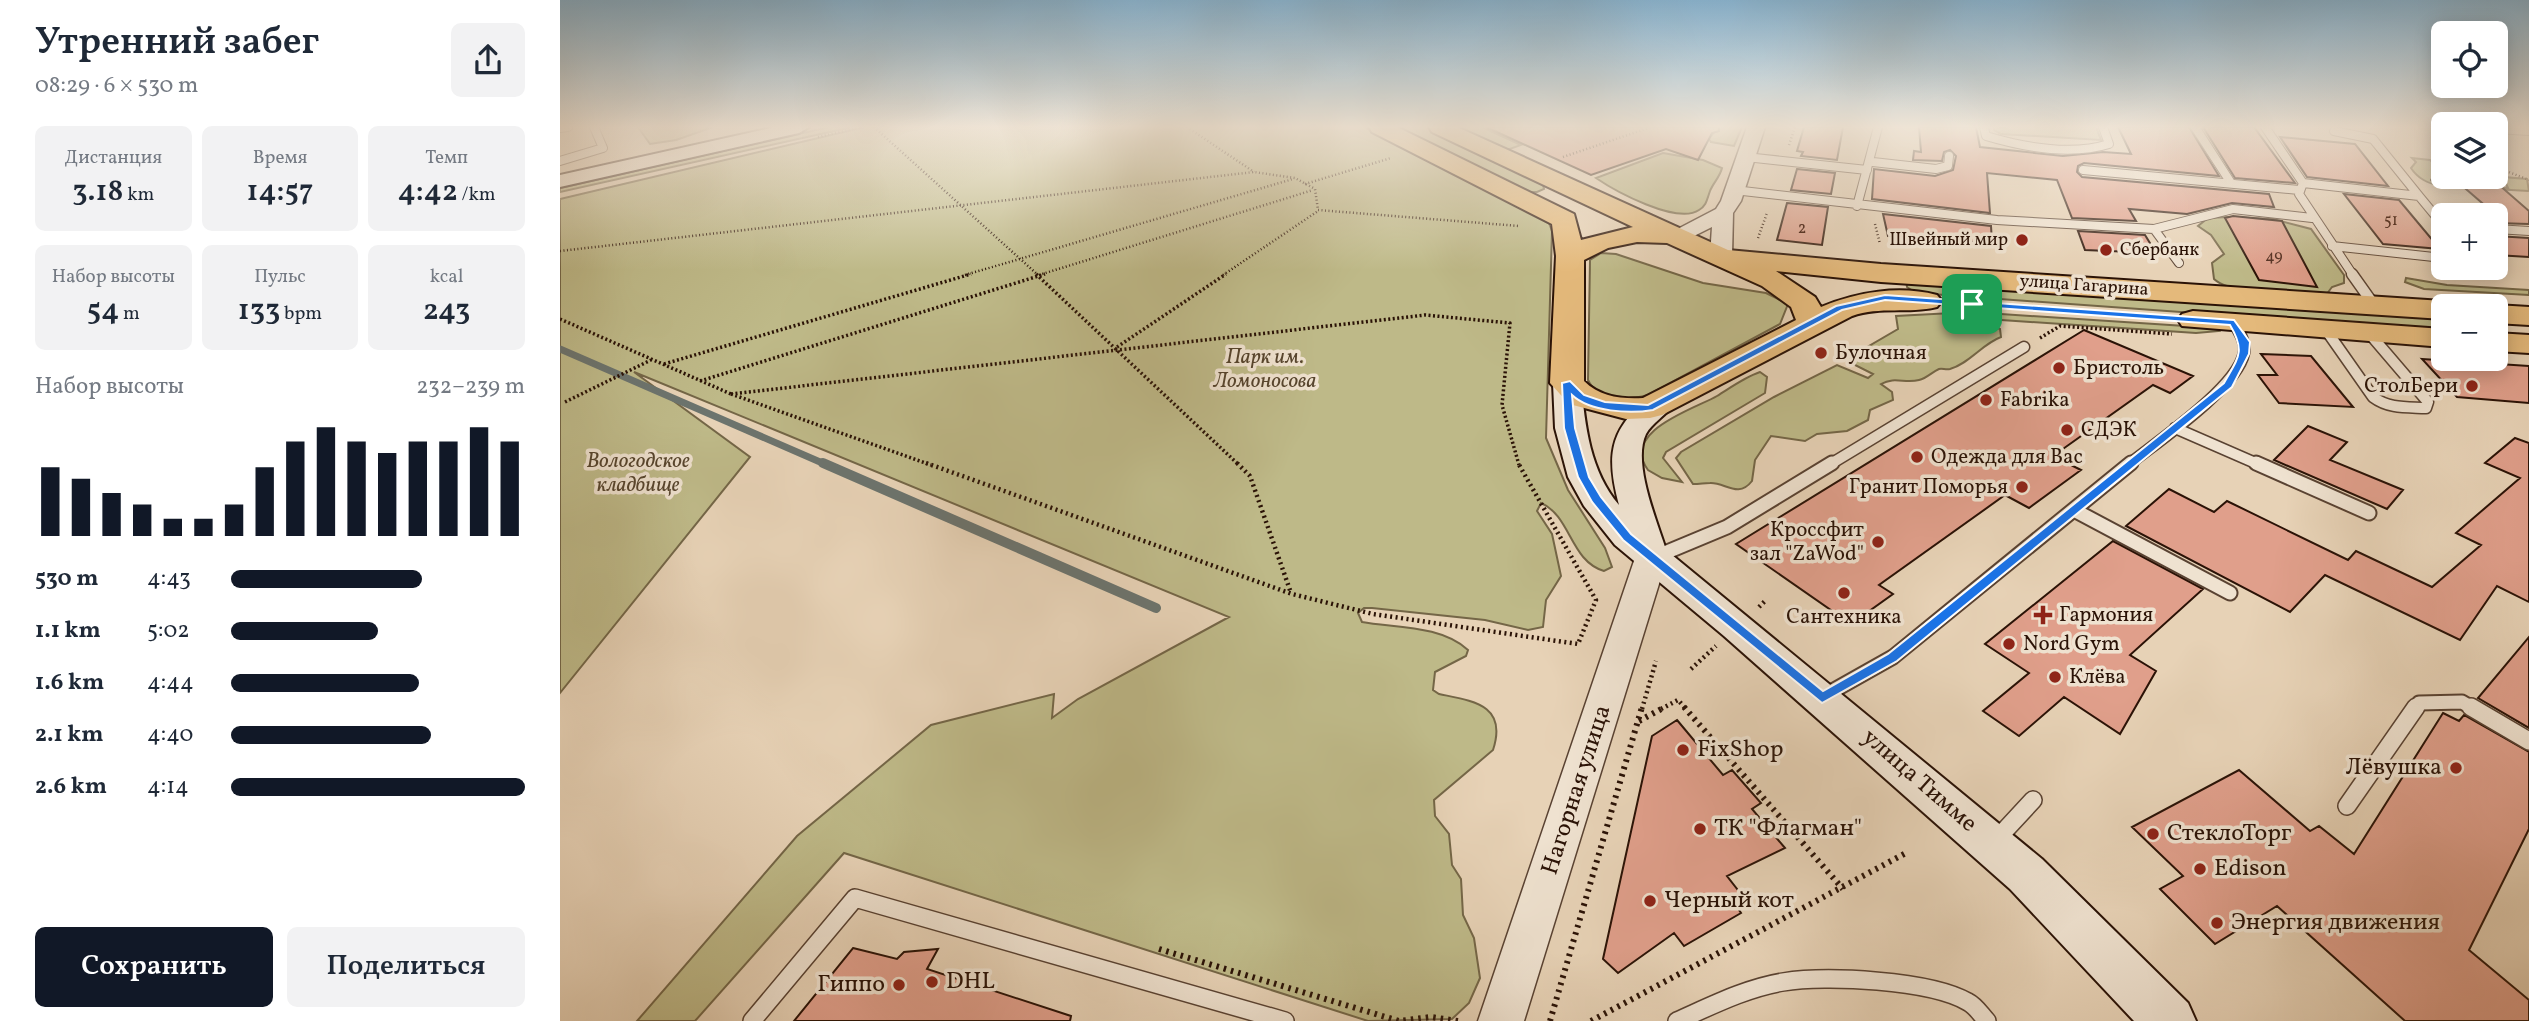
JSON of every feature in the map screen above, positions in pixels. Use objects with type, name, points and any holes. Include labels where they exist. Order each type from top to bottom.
[{"type":"main road","points":[[560,181],[588,175]]},
{"type":"main road","points":[[1475,175],[1565,220],[1570,256],[1567,383],[1581,397],[1604,405],[1626,409],[1657,405]]},
{"type":"main road","points":[[1542,175],[1788,289],[1805,303],[1812,324]]},
{"type":"main road","points":[[1570,256],[1588,245],[1612,237],[1674,236]]},
{"type":"main road","name":"улица Гагарина","points":[[1724,257],[2372,319],[2431,335]]},
{"type":"main road","name":"улица Гагарина","points":[[1657,405],[1839,308],[1885,298],[2326,330],[2372,319],[2431,312]]},
{"type":"main road","points":[[2508,315],[2529,316]]},
{"type":"main road","points":[[2508,343],[2529,344]]},
{"type":"main road","name":"улица Тимме","points":[[1567,383],[1570,428],[1584,477],[1615,524],[1651,558],[1822,698],[2026,874],[2170,1021]]},
{"type":"main road","points":[[1651,558],[1627,464],[1627,445],[1635,428],[1657,405]]},
{"type":"street","points":[[1724,257],[1723,213],[1740,175]]},
{"type":"street","points":[[1674,236],[1723,213]]},
{"type":"street","name":"Нагорная улица","points":[[1501,1021],[1651,558]]},
{"type":"lane","points":[[1857,206],[1866,175]]},
{"type":"lane","points":[[2136,175],[2420,196]]},
{"type":"lane","points":[[2226,175],[2231,183]]},
{"type":"lane","points":[[2294,175],[2312,218],[2332,246],[2372,319],[2428,402],[2426,408],[2382,404],[2373,397],[2326,330]]},
{"type":"lane","points":[[2403,177],[2431,210]]},
{"type":"lane","points":[[1734,190],[1997,220],[2154,229],[2233,209],[2312,218]]},
{"type":"lane","points":[[2154,229],[2179,263]]},
{"type":"lane","points":[[2508,230],[2529,231]]},
{"type":"lane","points":[[2332,246],[2431,257]]},
{"type":"lane","points":[[1822,698],[1893,657],[2228,384],[2244,354],[2245,342],[2234,323]]},
{"type":"lane","points":[[1651,558],[1727,527],[2024,347]]},
{"type":"lane","points":[[2175,428],[2369,513]]},
{"type":"lane","points":[[2074,510],[2230,593]]},
{"type":"lane","points":[[2347,806],[2419,703],[2462,702],[2529,741]]},
{"type":"lane","points":[[1992,844],[2033,800]]},
{"type":"lane","points":[[752,1021],[855,898],[1264,1018],[1285,1021]]},
{"type":"lane","points":[[1677,1021],[1737,994],[1785,981],[1844,981],[1935,989],[1969,1002],[1987,1021]]},
{"type":"path","points":[[929,175],[1250,476],[1292,594]]},
{"type":"path","points":[[560,251],[1231,175]]},
{"type":"path","points":[[1272,175],[1295,178],[1315,190]]},
{"type":"path","points":[[1304,184],[1335,175]]},
{"type":"path","points":[[2403,177],[2431,179]]},
{"type":"path","points":[[663,365],[1295,178]]},
{"type":"path","points":[[1315,190],[1318,211]]},
{"type":"path","points":[[699,382],[1315,190]]},
{"type":"path","points":[[1116,348],[1318,211],[1523,226]]},
{"type":"path","points":[[1945,240],[1947,248]]},
{"type":"path","points":[[560,319],[699,382],[731,394],[1292,594],[1373,614],[1577,644],[1596,600],[1520,470],[1502,405],[1510,323],[1426,315],[1116,348],[731,394]]},
{"type":"path","points":[[565,402],[651,360]]},
{"type":"path","points":[[1550,1021],[1656,661]]},
{"type":"path","points":[[1638,721],[1678,700],[1843,889]]},
{"type":"path","points":[[1591,1021],[1843,889],[1906,853]]},
{"type":"path","points":[[1159,949],[1399,1021],[1431,1017],[1458,1021]]},
{"type":"green space","points":[[619,175],[638,175],[560,192],[560,188]]},
{"type":"green space","name":"Парк им. Ломоносова","points":[[663,175],[1460,175],[1537,213],[1549,223],[1552,231],[1546,438],[1568,490],[1605,548],[1612,567],[1604,571],[1584,558],[1559,518],[1541,503],[1537,511],[1552,534],[1561,576],[1546,600],[1543,627],[1528,630],[1485,620],[1372,608],[1364,608],[1358,613],[1362,622],[1431,632],[1445,636],[1468,650],[1466,656],[1435,672],[1433,690],[1484,707],[1496,723],[1493,750],[1434,800],[1435,816],[1449,834],[1452,865],[1461,879],[1463,915],[1474,938],[1480,978],[1469,1003],[1452,1019],[1368,1021],[844,853],[695,1021],[637,1021],[797,836],[931,725],[1054,694],[1052,718],[1078,699],[1229,617],[634,372],[750,457],[560,693],[560,199]]},
{"type":"green space","points":[[1487,175],[1524,175],[1543,184],[1544,189],[1537,192],[1521,192]]},
{"type":"green space","points":[[1605,175],[1720,175],[1705,204],[1699,210],[1689,213],[1676,213],[1646,204],[1596,178]]},
{"type":"green space","points":[[2417,175],[2431,175],[2431,183]]},
{"type":"green space","points":[[2508,177],[2527,179],[2529,191],[2493,189],[2508,189]]},
{"type":"green space","points":[[2208,218],[2273,219],[2311,229],[2344,275],[2344,283],[2332,287],[2326,295],[2283,294],[2235,288],[2214,279],[2212,263],[2224,254],[2211,235],[2198,226]]},
{"type":"green space","points":[[1601,253],[1616,254],[1703,283],[1766,293],[1788,304],[1780,324],[1648,395],[1632,398],[1606,396],[1588,380],[1590,260]]},
{"type":"green space","points":[[2406,278],[2447,285],[2529,290],[2529,295],[2424,289],[2405,282]]},
{"type":"green space","points":[[1906,280],[2431,314],[2431,330],[1931,294],[1914,292],[1907,287]]},
{"type":"green space","points":[[1952,313],[1951,329],[1974,330],[1991,325],[2000,329],[2001,337],[1950,369],[1939,369],[1919,380],[1881,384],[1892,392],[1893,400],[1870,410],[1868,420],[1847,431],[1817,434],[1805,441],[1771,436],[1755,460],[1752,481],[1742,489],[1716,483],[1693,484],[1676,458],[1681,452],[1774,397],[1837,365],[1868,378],[1873,374],[1845,360],[1898,329],[1896,316]]},
{"type":"green space","points":[[1986,313],[2216,328],[2219,331],[2196,333],[1987,319]]},
{"type":"green space","points":[[1760,372],[1767,377],[1765,393],[1666,452],[1663,458],[1682,482],[1662,478],[1648,470],[1642,456],[1644,444],[1652,433],[1679,414]]},
{"type":"building","points":[[1795,175],[1835,175],[1831,194],[1791,190]]},
{"type":"building","points":[[1874,175],[1987,175],[1990,213],[1872,199]]},
{"type":"building","points":[[2003,175],[2080,175],[2082,177],[2269,194],[2274,207],[2232,203],[2187,214],[2129,209],[2136,221],[2072,218],[2057,180]]},
{"type":"building","points":[[2233,175],[2289,175],[2295,183],[2235,178]]},
{"type":"building","points":[[2305,175],[2379,175],[2388,186],[2307,177]]},
{"type":"building","points":[[2466,189],[2504,189],[2529,211],[2529,224],[2508,223],[2508,203],[2482,203]]},
{"type":"building","points":[[2344,194],[2399,200],[2431,238],[2431,248],[2383,244]]},
{"type":"building","points":[[1787,203],[1828,207],[1822,245],[1777,240]]},
{"type":"building","points":[[1883,214],[1991,226],[1992,243],[1888,236]]},
{"type":"building","points":[[2233,216],[2282,221],[2317,287],[2259,280],[2225,218]]},
{"type":"building","points":[[2078,231],[2145,235],[2156,253],[2085,250]]},
{"type":"building","points":[[2508,237],[2529,238],[2529,257],[2508,256]]},
{"type":"building","points":[[2084,330],[2193,376],[2170,393],[2153,385],[2053,456],[2081,470],[2029,508],[2005,495],[1879,585],[1893,594],[1851,624],[1736,544]]},
{"type":"building","points":[[2261,354],[2311,356],[2353,407],[2279,403],[2258,375],[2277,375]]},
{"type":"building","points":[[2422,359],[2431,360],[2431,369]]},
{"type":"building","points":[[2508,365],[2529,366],[2529,403],[2457,397],[2433,371],[2508,371]]},
{"type":"building","points":[[2308,426],[2347,442],[2330,460],[2403,490],[2387,509],[2274,460]]},
{"type":"building","points":[[2515,438],[2529,443],[2529,602],[2497,586],[2460,640],[2325,575],[2290,612],[2126,526],[2169,489],[2214,512],[2227,501],[2348,560],[2356,551],[2432,587],[2481,545],[2456,533],[2520,478],[2485,463]]},
{"type":"building","points":[[2113,541],[2203,589],[2130,655],[2156,671],[2120,734],[2064,697],[2019,736],[1983,711],[2029,673],[1985,644]]},
{"type":"building","points":[[2529,637],[2529,728],[2478,698]]},
{"type":"building","points":[[2443,713],[2459,721],[2464,715],[2529,752],[2529,829],[2469,950],[2529,1000],[2529,1021],[2405,1021],[2277,906],[2215,944],[2160,889],[2183,876],[2132,827],[2239,770],[2310,831],[2319,826],[2354,854]]},
{"type":"building","name":"ТК \"Флагман\"","points":[[1677,720],[1723,775],[1732,770],[1761,803],[1752,809],[1785,848],[1727,876],[1741,894],[1733,901],[1741,913],[1684,946],[1674,933],[1618,973],[1603,959],[1652,736]]},
{"type":"building","name":"Гиппо","points":[[853,948],[897,959],[904,952],[938,949],[927,969],[1071,1016],[1070,1021],[794,1021]]},
{"type":"waterway","points":[[560,349],[827,465]]},
{"type":"waterway","points":[[823,463],[1156,608]]},
{"type":"place","name":"Швейный мир","points":[[2022,240]]},
{"type":"place","name":"Сбербанк","points":[[2106,250]]},
{"type":"place","name":"Булочная","points":[[1821,353]]},
{"type":"place","name":"Бристоль","points":[[2059,368]]},
{"type":"place","name":"СтолБери","points":[[2472,386]]},
{"type":"place","name":"Fabrika","points":[[1986,400]]},
{"type":"place","name":"СДЭК","points":[[2067,430]]},
{"type":"place","name":"Одежда для Вас","points":[[1917,457]]},
{"type":"place","name":"Гранит Поморья","points":[[2022,487]]},
{"type":"place","name":"Кроссфит зал \"ZaWod\"","points":[[1878,542]]},
{"type":"place","name":"Сантехника","points":[[1844,593]]},
{"type":"place","name":"Гармония","points":[[2043,615]]},
{"type":"place","name":"Nord Gym","points":[[2009,644]]},
{"type":"place","name":"Клёва","points":[[2055,677]]},
{"type":"place","name":"FixShop","points":[[1683,750]]},
{"type":"place","name":"Лёвушка","points":[[2456,768]]},
{"type":"place","name":"ТК \"Флагман\"","points":[[1700,829]]},
{"type":"place","name":"СтеклоТорг","points":[[2153,834]]},
{"type":"place","name":"Edison","points":[[2200,869]]},
{"type":"place","name":"Черный кот","points":[[1650,901]]},
{"type":"place","name":"Энергия движения","points":[[2217,923]]},
{"type":"place","name":"DHL","points":[[932,982]]},
{"type":"place","name":"Гиппо","points":[[899,985]]},
{"type":"route","points":[[1885,298],[1972,304],[2234,323],[2245,342],[2244,354],[2228,384],[2014,559],[1893,657],[1822,698],[1627,537],[1596,499],[1584,477],[1574,450],[1570,428],[1567,383],[1581,397],[1604,405],[1626,409],[1650,408],[1839,308],[1885,298]]},
{"type":"park label","name":"Вологодское кладбище","points":[[638,473]]}]
